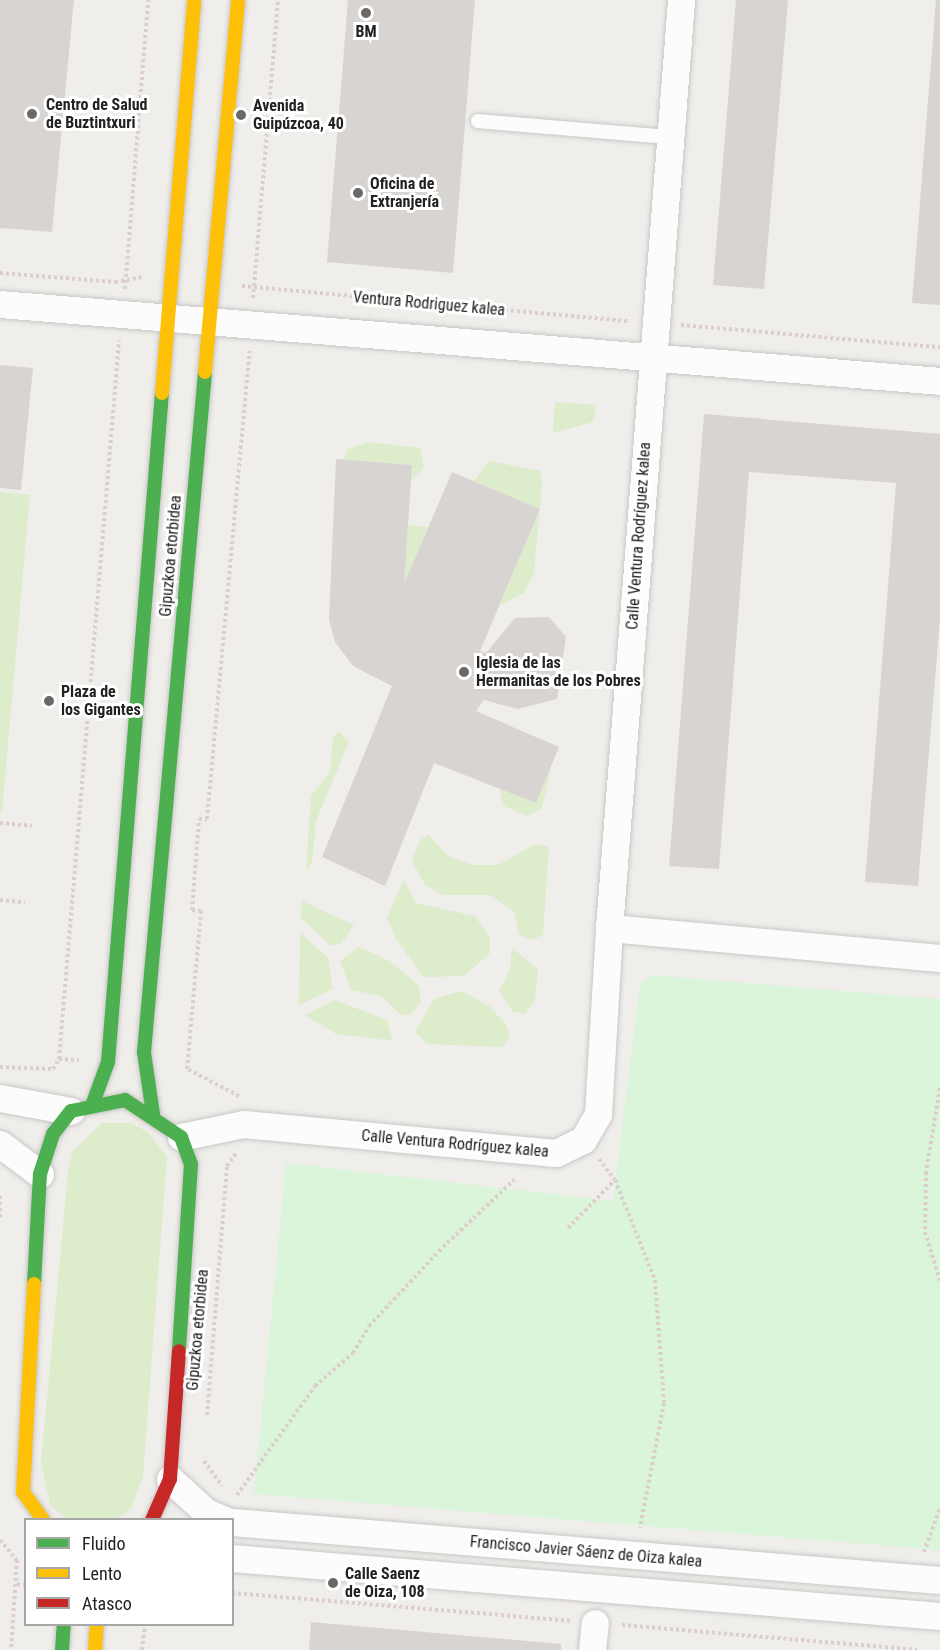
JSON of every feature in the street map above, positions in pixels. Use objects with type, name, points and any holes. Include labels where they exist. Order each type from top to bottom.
[{"type":"main road","name":"Gipuzkoa etorbidea","points":[[42,1518],[23,1492],[40,1174],[53,1134],[82,1107],[108,1062],[194,0]]},
{"type":"main road","name":"Gipuzkoa etorbidea","points":[[153,1114],[144,1052],[238,0]]},
{"type":"main road","points":[[82,1107],[125,1100],[153,1114],[181,1137],[190,1164],[170,1479],[153,1518]]},
{"type":"main road","points":[[62,1650],[64,1626]]},
{"type":"main road","points":[[95,1650],[97,1626]]},
{"type":"street","name":"Calle Ventura Rodríguez kalea","points":[[181,1137],[243,1124],[556,1153],[583,1140],[598,1114],[609,928],[681,0]]},
{"type":"street","points":[[0,304],[940,381]]},
{"type":"street","points":[[609,928],[940,958]]},
{"type":"street","points":[[0,1098],[82,1107]]},
{"type":"street","points":[[0,1144],[40,1174]]},
{"type":"street","name":"Francisco Javier Sáenz de Oiza kalea","points":[[170,1479],[206,1512],[630,1555],[940,1581]]},
{"type":"street","name":"Francisco Javier Sáenz de Oiza kalea","points":[[234,1558],[940,1616]]},
{"type":"street","points":[[592,1650],[595,1623]]},
{"type":"lane","points":[[478,121],[670,136]]},
{"type":"path","points":[[124,300],[148,0]]},
{"type":"path","points":[[253,304],[278,0]]},
{"type":"path","points":[[0,273],[115,282],[127,276],[153,278]]},
{"type":"path","name":"Ventura Rodriguez kalea","points":[[230,285],[640,322]]},
{"type":"path","points":[[676,325],[940,348]]},
{"type":"path","points":[[0,1066],[53,1070],[59,1059],[120,332]]},
{"type":"path","points":[[244,1106],[245,1099],[187,1069],[201,911],[192,910],[199,819],[207,819],[251,338]]},
{"type":"path","points":[[0,823],[32,826]]},
{"type":"path","points":[[0,900],[26,902]]},
{"type":"path","points":[[940,1088],[926,1172],[925,1232],[940,1281]]},
{"type":"path","points":[[583,1140],[615,1180],[655,1280],[664,1403],[630,1555]]},
{"type":"path","name":"Gipuzkoa etorbidea","points":[[207,1419],[227,1166],[241,1144]]},
{"type":"path","points":[[204,1454],[203,1465],[230,1514],[315,1386],[353,1353],[369,1326],[514,1180]]},
{"type":"path","points":[[568,1228],[615,1180]]},
{"type":"path","points":[[0,1196],[0,1216]]},
{"type":"path","points":[[913,1578],[940,1508]]},
{"type":"path","points":[[0,1540],[17,1560],[11,1650]]},
{"type":"path","points":[[17,1584],[24,1585]]},
{"type":"path","points":[[142,1650],[145,1626]]},
{"type":"green space","points":[[555,402],[596,405],[593,422],[553,433]]},
{"type":"green space","points":[[368,442],[420,448],[424,468],[411,480],[412,465],[343,460],[348,449]]},
{"type":"green space","points":[[489,461],[540,471],[542,486],[540,509],[474,481]]},
{"type":"green space","points":[[0,492],[30,495],[2,813],[0,813]]},
{"type":"green space","points":[[540,509],[534,573],[524,593],[500,605]]},
{"type":"green space","points":[[408,525],[428,527],[404,584]]},
{"type":"green space","points":[[340,732],[349,742],[316,821],[312,863],[306,871],[311,796],[330,772],[333,736]]},
{"type":"green space","points":[[551,767],[542,808],[527,816],[504,806],[499,788],[536,803]]},
{"type":"green space","points":[[429,835],[448,856],[473,865],[498,865],[536,844],[549,847],[543,935],[531,940],[519,935],[514,912],[491,895],[443,895],[425,885],[412,861],[420,840]]},
{"type":"green space","points":[[404,879],[416,903],[475,916],[490,938],[490,953],[464,976],[423,977],[395,937],[387,918]]},
{"type":"green space","points":[[302,901],[354,925],[341,944],[331,946],[301,918]]},
{"type":"green space","points":[[300,932],[328,958],[333,989],[299,1005]]},
{"type":"green space","points":[[359,947],[390,961],[419,986],[421,1002],[411,1014],[401,1015],[381,996],[351,990],[340,961]]},
{"type":"green space","points":[[512,948],[538,969],[535,1001],[525,1014],[513,1012],[499,991],[510,969]]},
{"type":"green space","points":[[652,975],[940,999],[940,1550],[254,1494],[286,1163],[613,1201],[640,984]]},
{"type":"green space","points":[[461,991],[489,1006],[505,1023],[510,1035],[503,1047],[427,1044],[415,1032],[434,999]]},
{"type":"green space","points":[[335,1000],[387,1020],[393,1041],[336,1034],[305,1015]]},
{"type":"green space","points":[[102,1123],[132,1123],[149,1133],[167,1157],[143,1476],[132,1507],[119,1518],[66,1518],[50,1505],[41,1462],[68,1172],[72,1152]]},
{"type":"building","name":"Centro de Salud de Buztintxuri","points":[[0,0],[74,0],[52,232],[0,228]]},
{"type":"building","points":[[348,0],[475,0],[453,273],[327,262]]},
{"type":"building","points":[[736,0],[788,0],[764,289],[713,285]]},
{"type":"building","points":[[936,0],[940,0],[940,305],[912,303]]},
{"type":"building","points":[[0,365],[33,368],[21,490],[0,488]]},
{"type":"building","points":[[704,414],[940,434],[940,619],[918,886],[865,882],[896,483],[749,472],[719,869],[669,866]]},
{"type":"building","name":"Iglesia de las Hermanitas de los Pobres","points":[[336,459],[412,465],[404,584],[452,472],[540,509],[480,651],[486,653],[515,618],[549,617],[566,637],[557,699],[518,709],[484,700],[476,711],[559,747],[536,803],[434,763],[385,886],[322,857],[392,686],[353,666],[335,642],[329,620]]},
{"type":"building","points":[[311,1622],[561,1644],[561,1650],[309,1650]]},
{"type":"traffic: fast","points":[[153,1114],[144,1052],[205,372]]},
{"type":"traffic: fast","points":[[93,1103],[108,1062],[162,393]]},
{"type":"traffic: fast","points":[[34,1284],[40,1174],[53,1134],[71,1111],[125,1100],[181,1137],[191,1164],[179,1351]]},
{"type":"traffic: fast","points":[[62,1650],[64,1626]]},
{"type":"traffic: slow","points":[[162,393],[194,0]]},
{"type":"traffic: slow","points":[[205,372],[238,0]]},
{"type":"traffic: slow","points":[[34,1284],[23,1492],[42,1518]]},
{"type":"traffic: slow","points":[[95,1650],[97,1626]]},
{"type":"traffic: jam","points":[[153,1518],[170,1479],[179,1351]]},
{"type":"place","name":"BM","points":[[366,13]]},
{"type":"place","name":"Centro de Salud de Buztintxuri","points":[[32,114]]},
{"type":"place","name":"Avenida Guipúzcoa, 40","points":[[241,115]]},
{"type":"place","name":"Oficina de Extranjería","points":[[358,193]]},
{"type":"place","name":"Iglesia de las Hermanitas de los Pobres","points":[[464,672]]},
{"type":"place","name":"Plaza de los Gigantes","points":[[49,701]]},
{"type":"place","name":"Calle Saenz de Oiza, 108","points":[[333,1583]]}]
